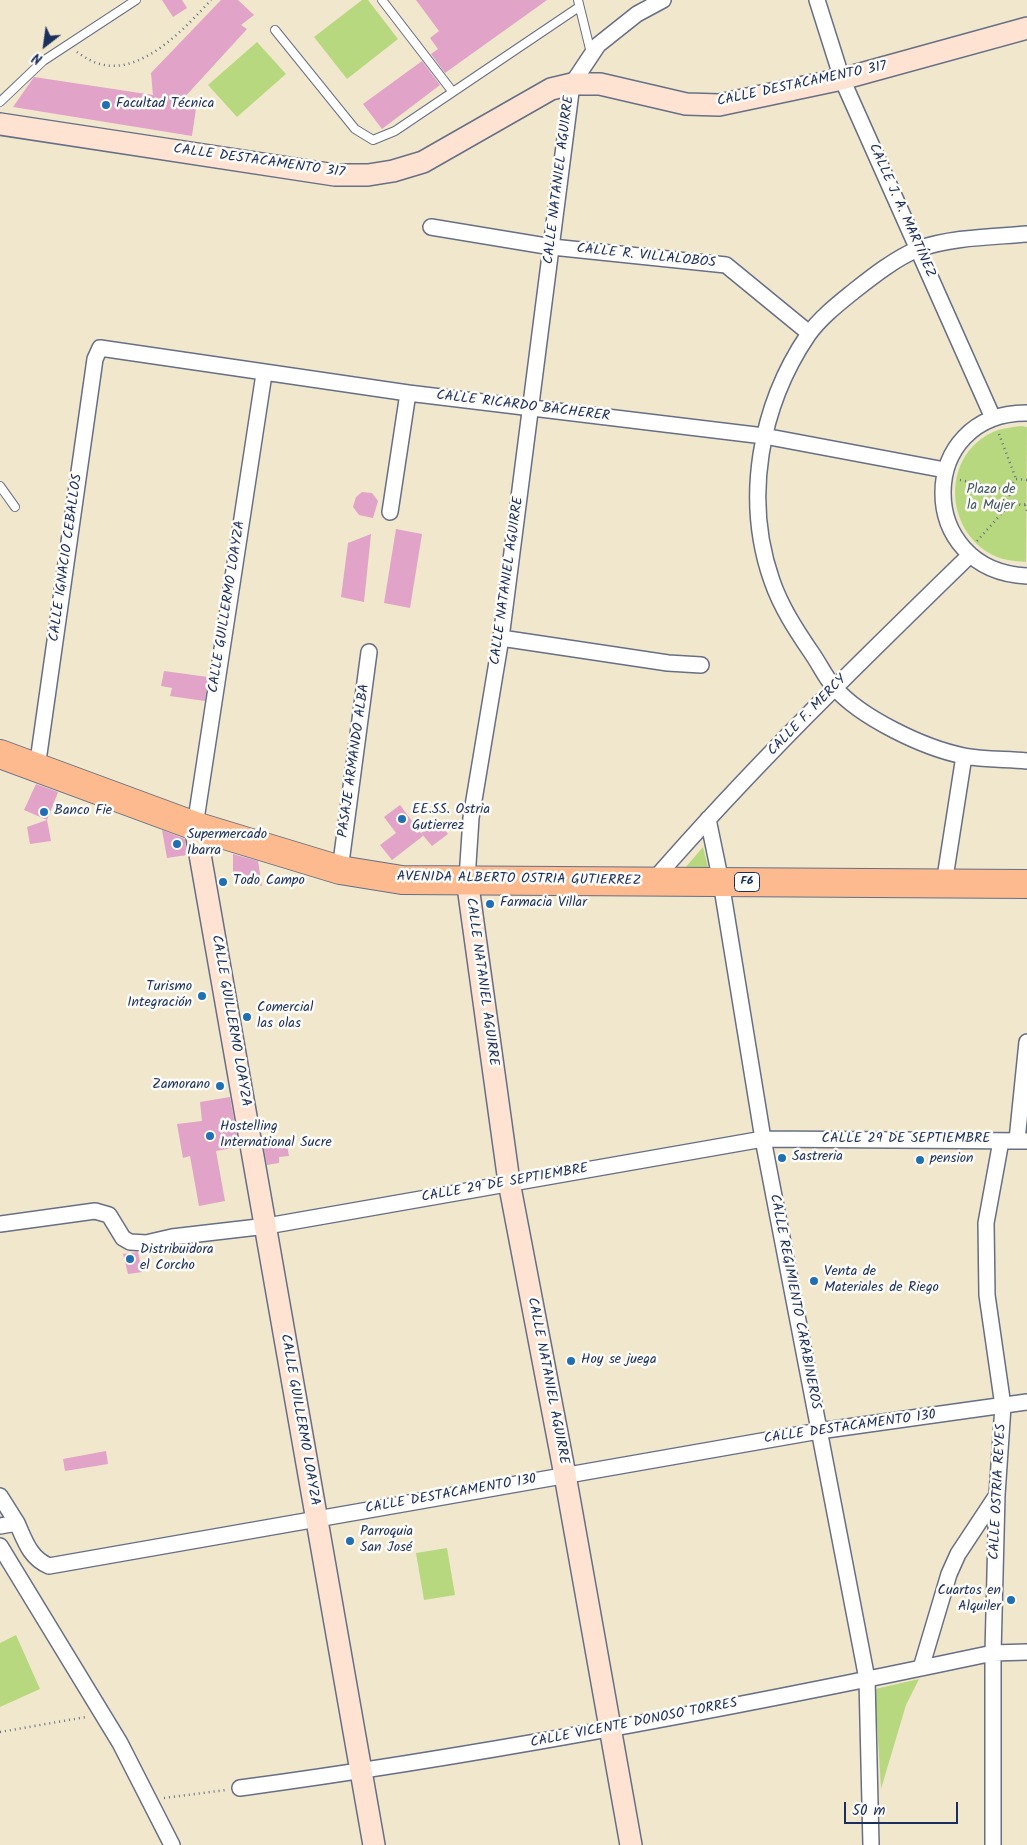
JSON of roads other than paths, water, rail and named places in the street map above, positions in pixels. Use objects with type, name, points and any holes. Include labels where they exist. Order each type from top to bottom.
[{"type":"highway","name":"AVENIDA ALBERTO OSTRIA GUTIERREZ","points":[[0,754],[195,826],[340,870],[402,880],[1027,884]]},
{"type":"street","points":[[572,84],[598,45],[637,14],[664,0]]},
{"type":"street","name":"CALLE J. A. MARTÍNEZ","points":[[817,0],[842,79],[993,418]]},
{"type":"street","name":"CALLE DESTACAMENTO 317","points":[[2,123],[335,175],[368,175],[393,171],[423,162],[552,88],[572,84],[600,84],[686,104],[719,105],[842,79],[1027,28]]},
{"type":"street","name":"CALLE NATANIEL AGUIRRE","points":[[572,84],[501,638],[470,818],[467,879],[509,1182],[565,1475],[631,1845]]},
{"type":"street","name":"CALLE R. VILLALOBOS","points":[[431,226],[552,247],[726,265],[809,333]]},
{"type":"street","points":[[1027,234],[967,239],[918,250],[872,277],[834,307],[809,333],[783,378],[764,436],[758,470],[759,530],[772,582],[793,625],[834,688],[860,709],[896,733],[964,756],[1027,761]]},
{"type":"street","name":"CALLE RICARDO BACHERER","points":[[100,348],[408,394],[764,436],[945,470]]},
{"type":"street","name":"CALLE IGNACIO CEBALLOS","points":[[37,768],[95,359],[100,348]]},
{"type":"street","name":"CALLE GUILLERMO LOAYZA","points":[[264,374],[195,826],[374,1845]]},
{"type":"street","points":[[390,512],[408,394]]},
{"type":"street","points":[[1027,413],[1013,413],[993,418],[977,427],[963,439],[952,453],[945,470],[942,486],[946,519],[952,535],[966,552],[987,567],[999,572],[1027,576]]},
{"type":"street","name":"CALLE F. MERCY","points":[[652,882],[708,819],[966,552]]},
{"type":"street","points":[[501,638],[668,663],[701,665]]},
{"type":"street","name":"PASAJE ARMANDO ALBA","points":[[340,870],[370,652]]},
{"type":"street","points":[[944,884],[964,756]]},
{"type":"street","name":"CALLE REGIMIENTO CARABINEROS","points":[[708,819],[722,882],[763,1139],[867,1679],[871,1845]]},
{"type":"street","points":[[1022,1140],[1027,1042]]},
{"type":"street","name":"CALLE 29 DE SEPTIEMBRE","points":[[0,1224],[95,1211],[109,1215],[123,1238],[130,1242],[146,1243],[172,1237],[266,1226],[763,1139],[1022,1140]]},
{"type":"street","name":"CALLE OSTRIA REYES","points":[[993,1845],[993,1653],[997,1495],[1003,1406],[987,1295],[986,1222],[1001,1141]]},
{"type":"street","name":"CALLE DESTACAMENTO 130","points":[[0,1496],[17,1523],[31,1554],[40,1562],[49,1566],[316,1518],[819,1432],[1027,1402]]},
{"type":"street","points":[[921,1668],[948,1574],[958,1554],[997,1495]]},
{"type":"street","points":[[0,1526],[17,1523]]},
{"type":"street","points":[[0,1546],[120,1743],[172,1845]]},
{"type":"street","name":"CALLE VICENTE DONOSO TORRES","points":[[240,1788],[361,1772],[609,1730],[993,1653],[1027,1652]]},
{"type":"lane","points":[[0,102],[21,80],[67,46],[136,0]]},
{"type":"lane","points":[[382,0],[452,91]]},
{"type":"lane","points":[[274,30],[355,128],[373,140],[395,131],[579,3],[592,53]]},
{"type":"lane","points":[[0,486],[15,507]]},
{"type":"place","name":"Facultad Técnica","points":[[106,105]]},
{"type":"place","name":"Banco Fie","points":[[44,812]]},
{"type":"place","name":"EE.SS. Ostria Gutierrez","points":[[402,819]]},
{"type":"place","name":"Supermercado Ibarra","points":[[177,844]]},
{"type":"place","name":"Todo Campo","points":[[223,882]]},
{"type":"place","name":"Farmacia Villar","points":[[490,904]]},
{"type":"place","name":"Turismo Integración","points":[[202,996]]},
{"type":"place","name":"Comercial las olas","points":[[247,1017]]},
{"type":"place","name":"Zamorano","points":[[220,1086]]},
{"type":"place","name":"Hostelling International Sucre","points":[[210,1136]]},
{"type":"place","name":"Sastreria","points":[[782,1158]]},
{"type":"place","name":"pension","points":[[920,1160]]},
{"type":"place","name":"Distribuidora el Corcho","points":[[130,1259]]},
{"type":"place","name":"Venta de Materiales de Riego","points":[[814,1281]]},
{"type":"place","name":"Hoy se juega","points":[[571,1361]]},
{"type":"place","name":"Parroquia San José","points":[[350,1541]]},
{"type":"place","name":"Cuartos en Alquiler","points":[[1011,1600]]},
{"type":"park label","name":"Plaza de la Mujer","points":[[991,500]]}]
